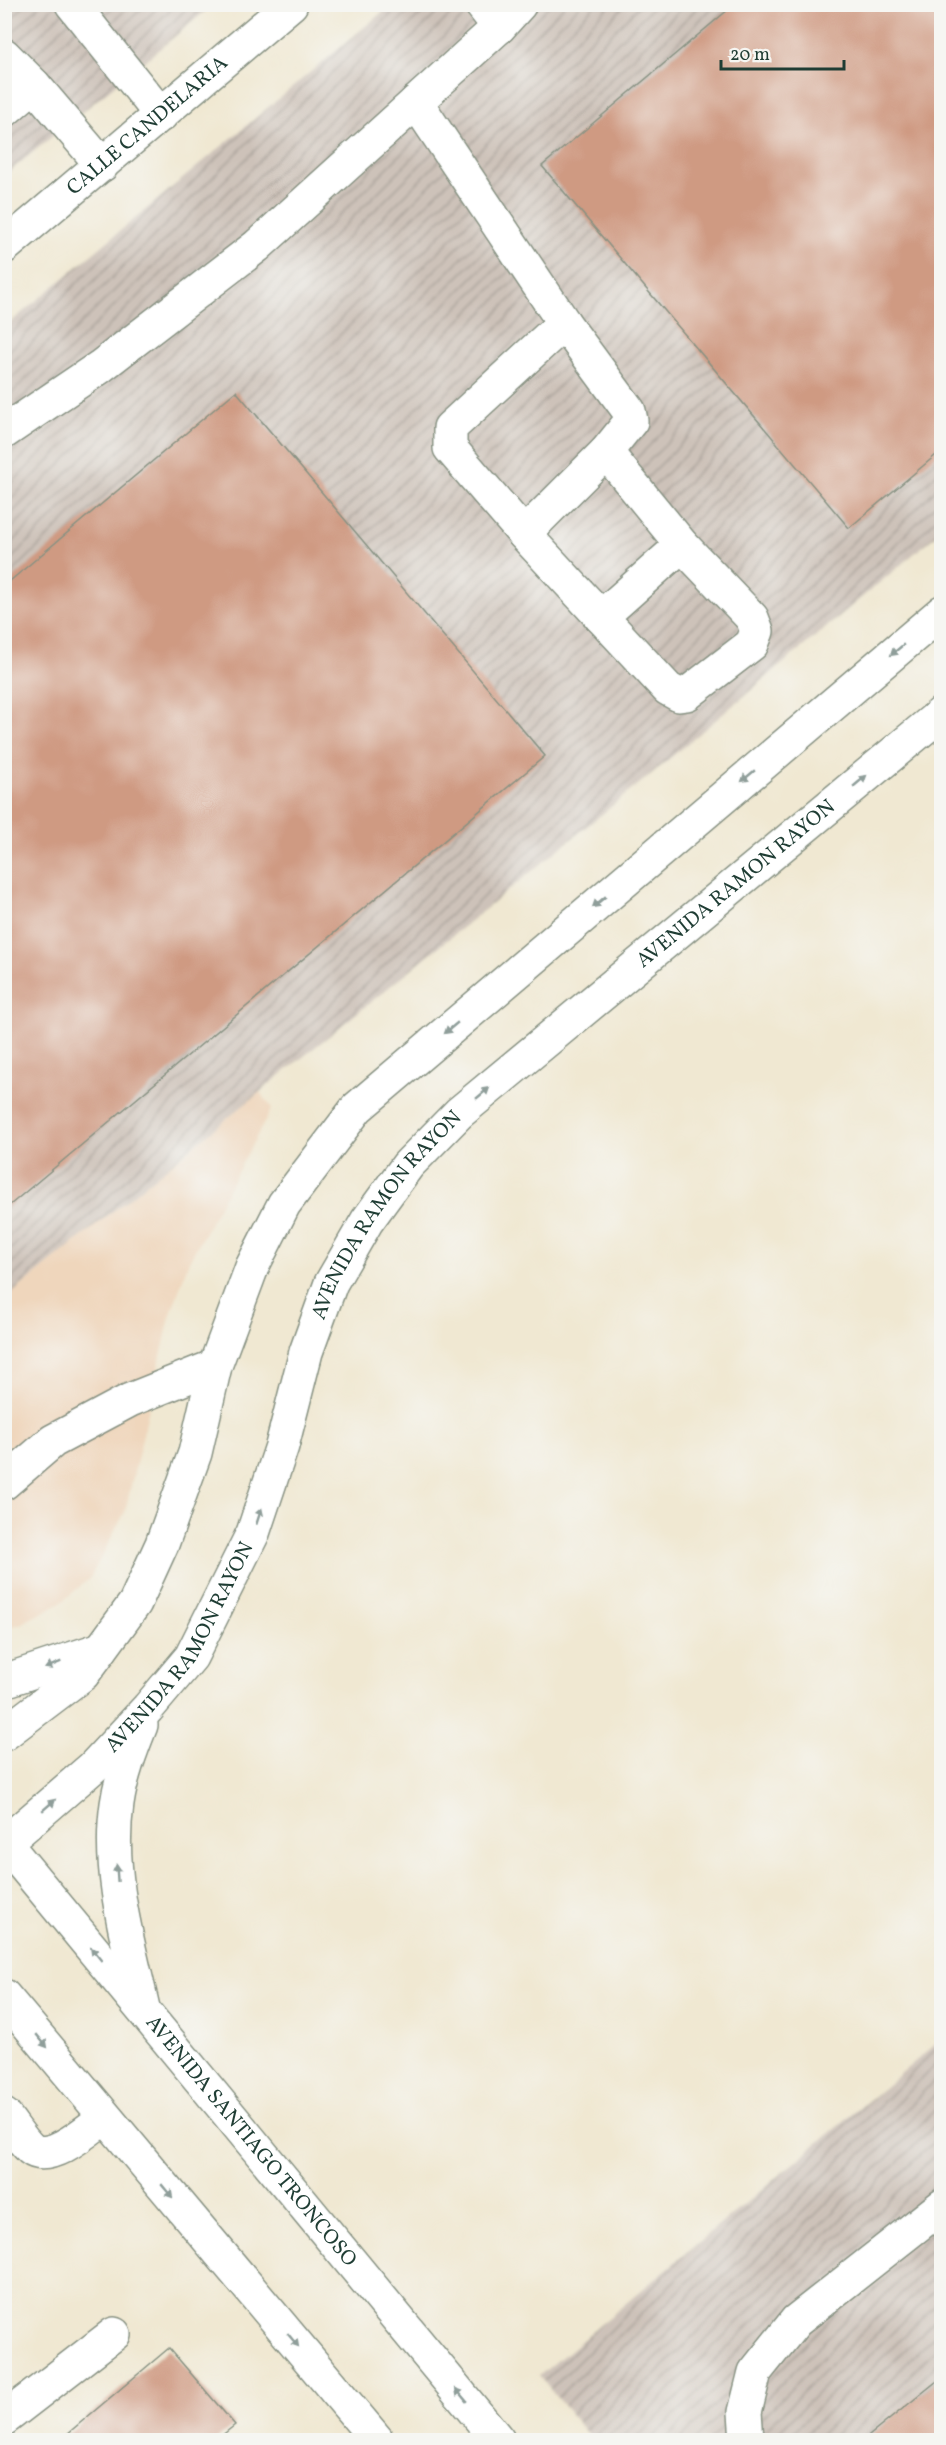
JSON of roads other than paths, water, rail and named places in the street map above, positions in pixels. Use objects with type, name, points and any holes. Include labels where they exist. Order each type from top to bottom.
[{"type":"main road","points":[[72,4],[160,115]]},
{"type":"main road","name":"CALLE CANDELARIA","points":[[4,247],[291,4]]},
{"type":"main road","points":[[4,432],[100,367],[257,246],[416,102],[500,12]]},
{"type":"main road","points":[[4,55],[102,165]]},
{"type":"main road","points":[[4,111],[34,86]]},
{"type":"main road","points":[[416,102],[564,323],[629,411],[631,420],[606,452],[524,534]]},
{"type":"main road","points":[[564,323],[450,428],[448,434],[450,448],[524,534],[668,689],[679,694],[694,690],[752,644],[757,631],[752,618],[682,545],[606,452]]},
{"type":"main road","points":[[601,617],[682,545]]},
{"type":"main road","points":[[4,1734],[83,1674],[135,1603],[162,1544],[195,1453],[215,1366],[252,1267],[284,1204],[357,1108],[942,612]]},
{"type":"main road","name":"AVENIDA RAMON RAYON","points":[[5,1843],[93,1767],[148,1708],[191,1657],[253,1533],[282,1446],[306,1352],[331,1283],[367,1221],[408,1165],[459,1113],[942,713]]},
{"type":"main road","points":[[4,1483],[53,1441],[130,1400],[215,1366]]},
{"type":"main road","points":[[4,1681],[101,1649]]},
{"type":"main road","points":[[144,2013],[119,1897],[115,1848],[116,1804],[128,1756],[148,1708]]},
{"type":"main road","name":"AVENIDA SANTIAGO TRONCOSO","points":[[5,1843],[498,2440]]},
{"type":"main road","points":[[4,1996],[377,2440]]},
{"type":"main road","points":[[4,2115],[32,2149],[39,2153],[55,2151],[105,2117]]},
{"type":"main road","points":[[747,2440],[745,2412],[755,2372],[796,2321],[942,2206]]},
{"type":"main road","points":[[4,2420],[114,2334]]}]
